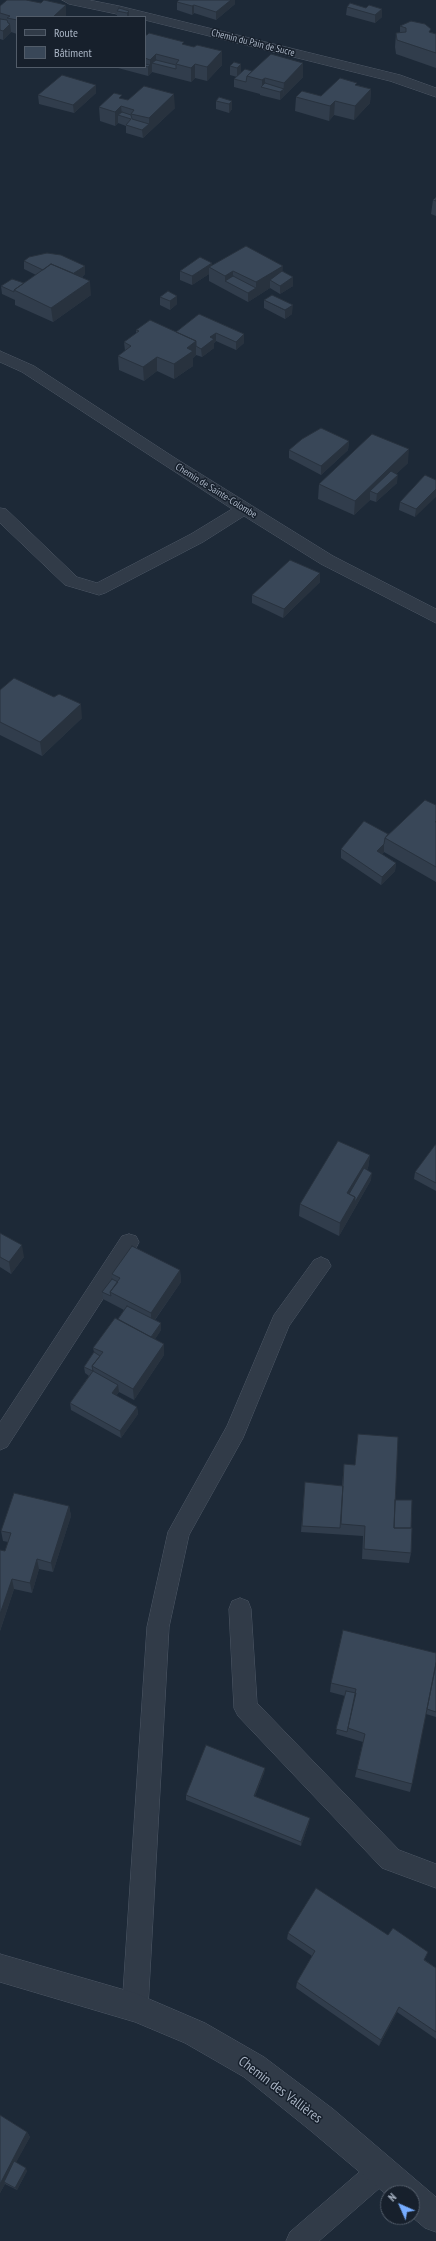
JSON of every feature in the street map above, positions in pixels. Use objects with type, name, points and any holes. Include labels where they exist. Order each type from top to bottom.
[{"type":"street","name":"Chemin du Pain de Sucre","points":[[69,0],[143,16]]},
{"type":"street","name":"Chemin du Pain de Sucre","points":[[146,17],[395,78],[436,93]]},
{"type":"street","name":"Chemin de Sainte-Colombe","points":[[0,356],[28,369],[85,405],[169,462],[327,560],[436,617]]},
{"type":"street","points":[[0,513],[71,581],[99,589],[197,538],[244,509]]},
{"type":"street","name":"Chemin des Vallières","points":[[0,1968],[135,2008],[194,2032],[254,2067],[322,2120],[399,2185]]},
{"type":"street","points":[[420,2204],[436,2217]]},
{"type":"lane","points":[[0,1440],[129,1242]]},
{"type":"lane","points":[[135,2008],[158,1627],[179,1532],[236,1431],[281,1321],[321,1266]]},
{"type":"lane","points":[[240,1609],[246,1708],[391,1859],[436,1876]]},
{"type":"lane","points":[[299,2241],[381,2170]]},
{"type":"building","points":[[7,0],[26,0],[41,3],[44,0],[66,5],[54,16],[16,16],[16,20],[7,18],[10,16],[0,13],[0,6]]},
{"type":"building","points":[[179,0],[231,0],[216,12],[194,5],[192,6],[177,2]]},
{"type":"building","points":[[350,3],[366,8],[369,5],[382,9],[375,15],[347,7]]},
{"type":"building","points":[[119,8],[129,11],[127,13],[117,11]]},
{"type":"building","points":[[0,19],[7,20],[10,24],[3,31],[0,30]]},
{"type":"building","points":[[411,21],[425,24],[431,29],[429,32],[436,34],[436,53],[397,40],[396,33],[406,32],[406,28],[400,26]]},
{"type":"building","points":[[149,33],[184,42],[182,44],[194,47],[197,45],[222,51],[207,67],[195,64],[191,68],[176,64],[179,60],[156,54],[150,60],[146,58],[147,35]]},
{"type":"building","points":[[271,54],[303,63],[284,83],[265,78],[262,80],[247,76]]},
{"type":"building","points":[[156,60],[176,65],[176,69],[152,63]]},
{"type":"building","points":[[234,62],[241,64],[237,68],[230,66]]},
{"type":"building","points":[[245,69],[252,71],[247,76],[246,82],[234,79]]},
{"type":"building","points":[[62,75],[96,85],[73,105],[38,95]]},
{"type":"building","points":[[340,78],[357,83],[355,85],[371,89],[355,106],[335,101],[330,106],[296,97],[302,91],[321,96]]},
{"type":"building","points":[[265,83],[284,89],[280,92],[261,87]]},
{"type":"building","points":[[144,86],[174,94],[149,118],[131,114],[134,110],[121,106],[115,112],[99,107],[114,93],[122,95],[119,98],[128,100]]},
{"type":"building","points":[[219,97],[232,101],[229,104],[216,101]]},
{"type":"building","points":[[122,112],[131,115],[132,119],[149,124],[142,130],[126,125],[131,119],[118,115]]},
{"type":"building","points":[[246,246],[283,266],[256,282],[233,271],[225,276],[209,267]]},
{"type":"building","points":[[47,253],[61,255],[85,266],[74,273],[80,276],[51,264],[43,270],[24,261],[29,257]]},
{"type":"building","points":[[200,257],[212,263],[192,276],[180,271]]},
{"type":"building","points":[[51,264],[90,281],[51,308],[14,290]]},
{"type":"building","points":[[282,271],[293,277],[280,286],[270,280]]},
{"type":"building","points":[[233,276],[256,288],[248,293],[225,281]]},
{"type":"building","points":[[12,279],[24,283],[14,290],[14,292],[1,286]]},
{"type":"building","points":[[168,291],[177,296],[170,301],[160,297]]},
{"type":"building","points":[[272,295],[293,305],[285,310],[264,300]]},
{"type":"building","points":[[199,314],[244,334],[236,342],[216,333],[210,337],[214,339],[201,349],[196,346],[196,341],[176,332]]},
{"type":"building","points":[[150,320],[196,341],[187,348],[193,351],[174,364],[157,357],[143,367],[118,356],[131,346],[124,342],[139,331],[136,330]]},
{"type":"building","points":[[321,428],[349,441],[321,466],[289,450],[302,439]]},
{"type":"building","points":[[372,434],[409,449],[355,501],[319,484]]},
{"type":"building","points":[[391,471],[398,475],[377,494],[370,491]]},
{"type":"building","points":[[425,475],[436,480],[436,489],[416,509],[400,502]]},
{"type":"building","points":[[290,560],[320,573],[284,609],[252,595]]},
{"type":"building","points":[[14,678],[54,697],[59,694],[81,704],[40,742],[0,722],[0,690]]},
{"type":"building","points":[[425,800],[436,805],[436,867],[385,838]]},
{"type":"building","points":[[364,821],[388,834],[385,838],[384,844],[377,851],[396,863],[382,877],[341,849]]},
{"type":"building","points":[[338,1141],[370,1155],[347,1193],[355,1197],[340,1223],[300,1204]]},
{"type":"building","points":[[436,1145],[436,1183],[415,1172]]},
{"type":"building","points":[[364,1168],[372,1173],[355,1202],[355,1197],[349,1194]]},
{"type":"building","points":[[0,1233],[22,1245],[9,1262],[0,1257]]},
{"type":"building","points":[[132,1246],[180,1270],[151,1313],[110,1292],[120,1278],[112,1274]]},
{"type":"building","points":[[112,1279],[118,1282],[110,1292],[111,1296],[102,1292]]},
{"type":"building","points":[[127,1306],[161,1323],[151,1337],[118,1319]]},
{"type":"building","points":[[115,1318],[164,1344],[133,1389],[92,1366],[103,1352],[93,1348]]},
{"type":"building","points":[[94,1352],[100,1356],[92,1366],[93,1371],[84,1367]]},
{"type":"building","points":[[93,1371],[118,1385],[112,1393],[137,1407],[120,1431],[70,1403]]},
{"type":"building","points":[[358,1434],[398,1437],[394,1528],[412,1528],[411,1553],[364,1549],[365,1526],[341,1524],[344,1464],[355,1465]]},
{"type":"building","points":[[305,1482],[343,1486],[340,1528],[302,1526]]},
{"type":"building","points":[[14,1493],[69,1506],[51,1563],[37,1559],[30,1583],[12,1579],[0,1614],[0,1550],[5,1551],[11,1533],[1,1531]]},
{"type":"building","points":[[395,1500],[412,1500],[411,1528],[394,1528]]},
{"type":"building","points":[[343,1630],[436,1653],[436,1664],[412,1784],[357,1769],[365,1734],[348,1728],[356,1689],[331,1683]]},
{"type":"building","points":[[436,1663],[436,1712],[427,1709]]},
{"type":"building","points":[[346,1691],[356,1693],[347,1732],[336,1729]]},
{"type":"building","points":[[206,1745],[265,1768],[254,1796],[310,1818],[301,1842],[186,1795]]},
{"type":"building","points":[[316,1888],[388,1935],[393,1928],[428,1952],[424,1960],[436,1968],[436,2032],[399,2007],[381,2040],[297,1982],[315,1951],[288,1933]]},
{"type":"building","points":[[0,2115],[27,2132],[0,2184]]},
{"type":"building","points":[[14,2161],[26,2168],[15,2188],[4,2182]]}]
